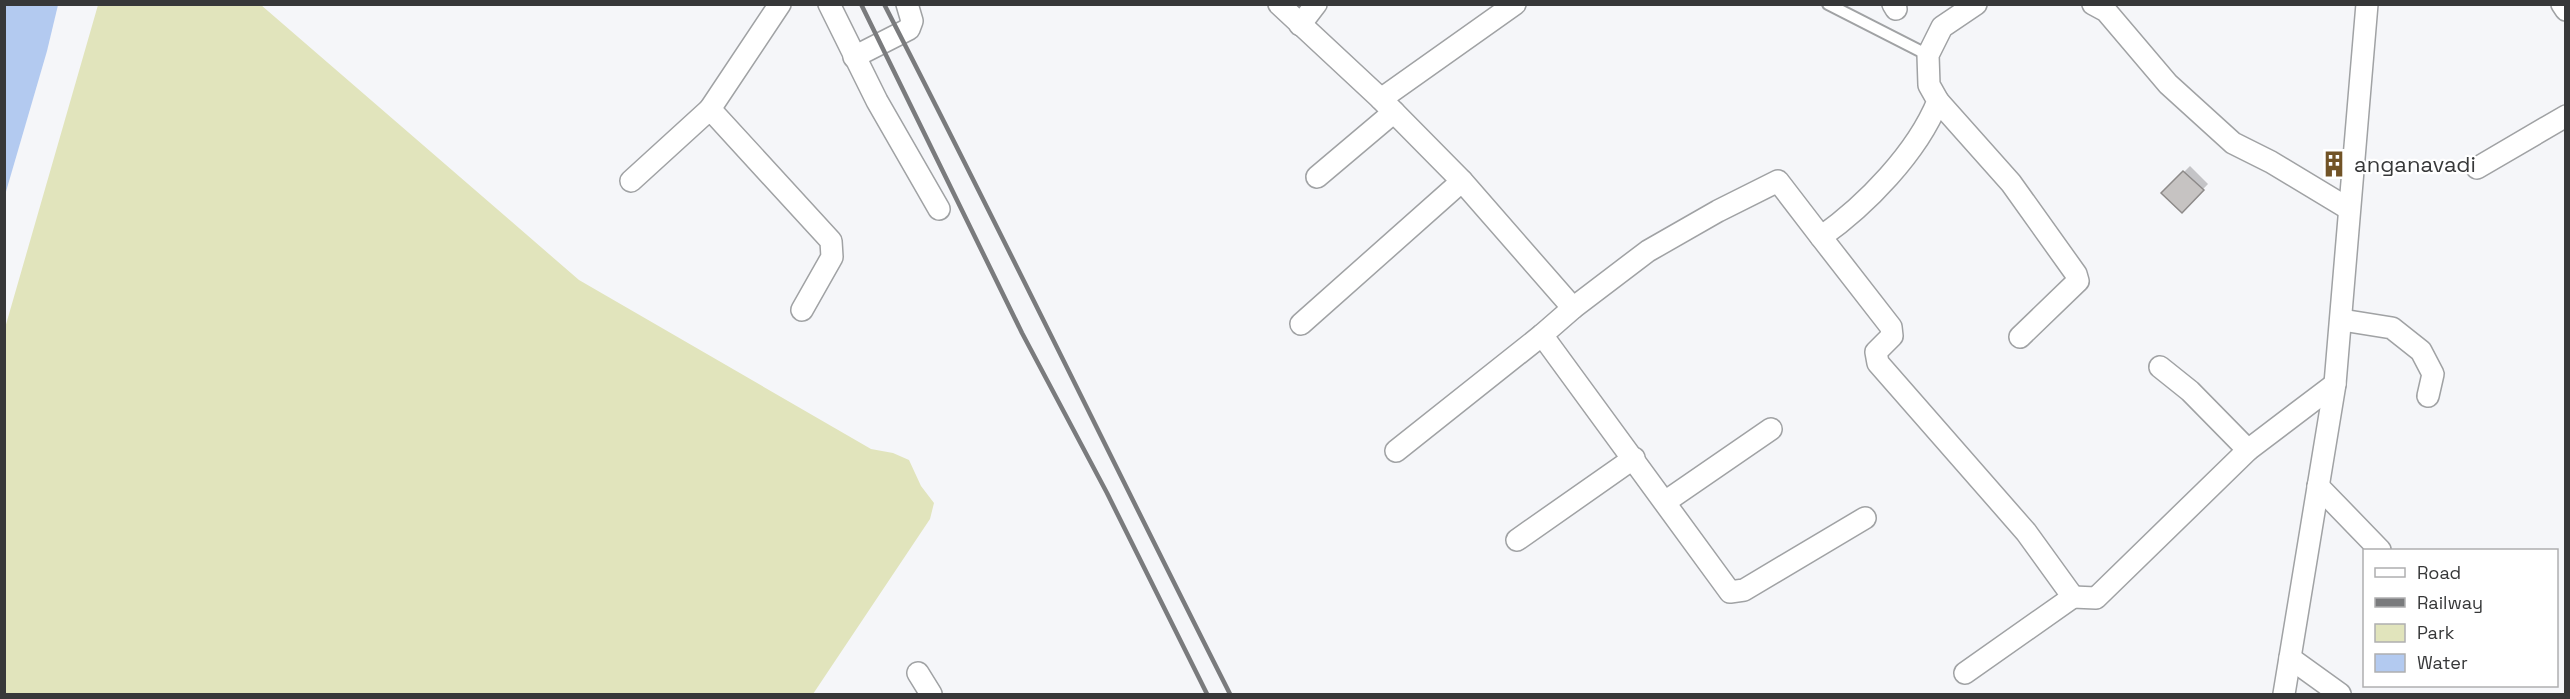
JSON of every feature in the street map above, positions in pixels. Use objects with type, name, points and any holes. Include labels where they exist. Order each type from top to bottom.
[{"type":"street","points":[[631,181],[710,109],[780,4]]},
{"type":"street","points":[[829,4],[854,57],[939,209]]},
{"type":"street","points":[[854,57],[909,29],[912,21],[907,4]]},
{"type":"street","points":[[1279,4],[1462,181],[1573,308]]},
{"type":"street","points":[[1300,25],[1316,4]]},
{"type":"street","points":[[1317,177],[1387,106],[1515,4]]},
{"type":"street","points":[[1976,4],[1942,27],[1928,55],[1929,85],[1938,101],[2011,183],[2076,274],[2078,281],[2020,337]]},
{"type":"street","points":[[2093,4],[2106,11],[2168,84],[2233,143],[2271,162],[2349,209]]},
{"type":"street","points":[[2284,694],[2335,384],[2367,4]]},
{"type":"street","points":[[2562,4],[2565,10]]},
{"type":"street","points":[[1821,237],[1840,223],[1898,164],[1929,121],[1938,101]]},
{"type":"street","points":[[710,109],[831,241],[832,257],[802,310]]},
{"type":"street","points":[[2477,168],[2565,116]]},
{"type":"street","points":[[1301,324],[1462,181]]},
{"type":"street","points":[[1396,451],[1573,308],[1648,251],[1718,211],[1778,181],[1891,327],[1892,336],[1876,352],[1878,363],[2026,532],[2073,597]]},
{"type":"street","points":[[2342,320],[2392,328],[2421,351],[2433,374],[2428,396]]},
{"type":"street","points":[[1542,335],[1730,592],[1744,590],[1865,518]]},
{"type":"street","points":[[2160,367],[2190,391],[2248,450]]},
{"type":"street","points":[[1965,673],[2073,597],[2096,598],[2248,450],[2335,384]]},
{"type":"street","points":[[1665,502],[1771,429]]},
{"type":"street","points":[[1517,540],[1634,459]]},
{"type":"street","points":[[2318,486],[2379,549]]},
{"type":"street","points":[[2290,658],[2340,694]]},
{"type":"street","points":[[918,673],[931,694]]},
{"type":"lane","points":[[1828,4],[1928,55]]},
{"type":"green space","points":[[98,5],[261,5],[579,280],[871,449],[893,453],[909,460],[921,486],[934,503],[930,519],[813,694],[5,694],[5,328]]},
{"type":"water","points":[[5,4],[58,5],[5,195]]},
{"type":"building","points":[[2183,171],[2204,190],[2182,213],[2161,193]]},
{"type":"railway","points":[[861,4],[1022,333],[1107,493],[1207,694]]},
{"type":"railway","points":[[884,4],[1230,694]]},
{"type":"place","name":"anganavadi","points":[[2334,164]]}]
